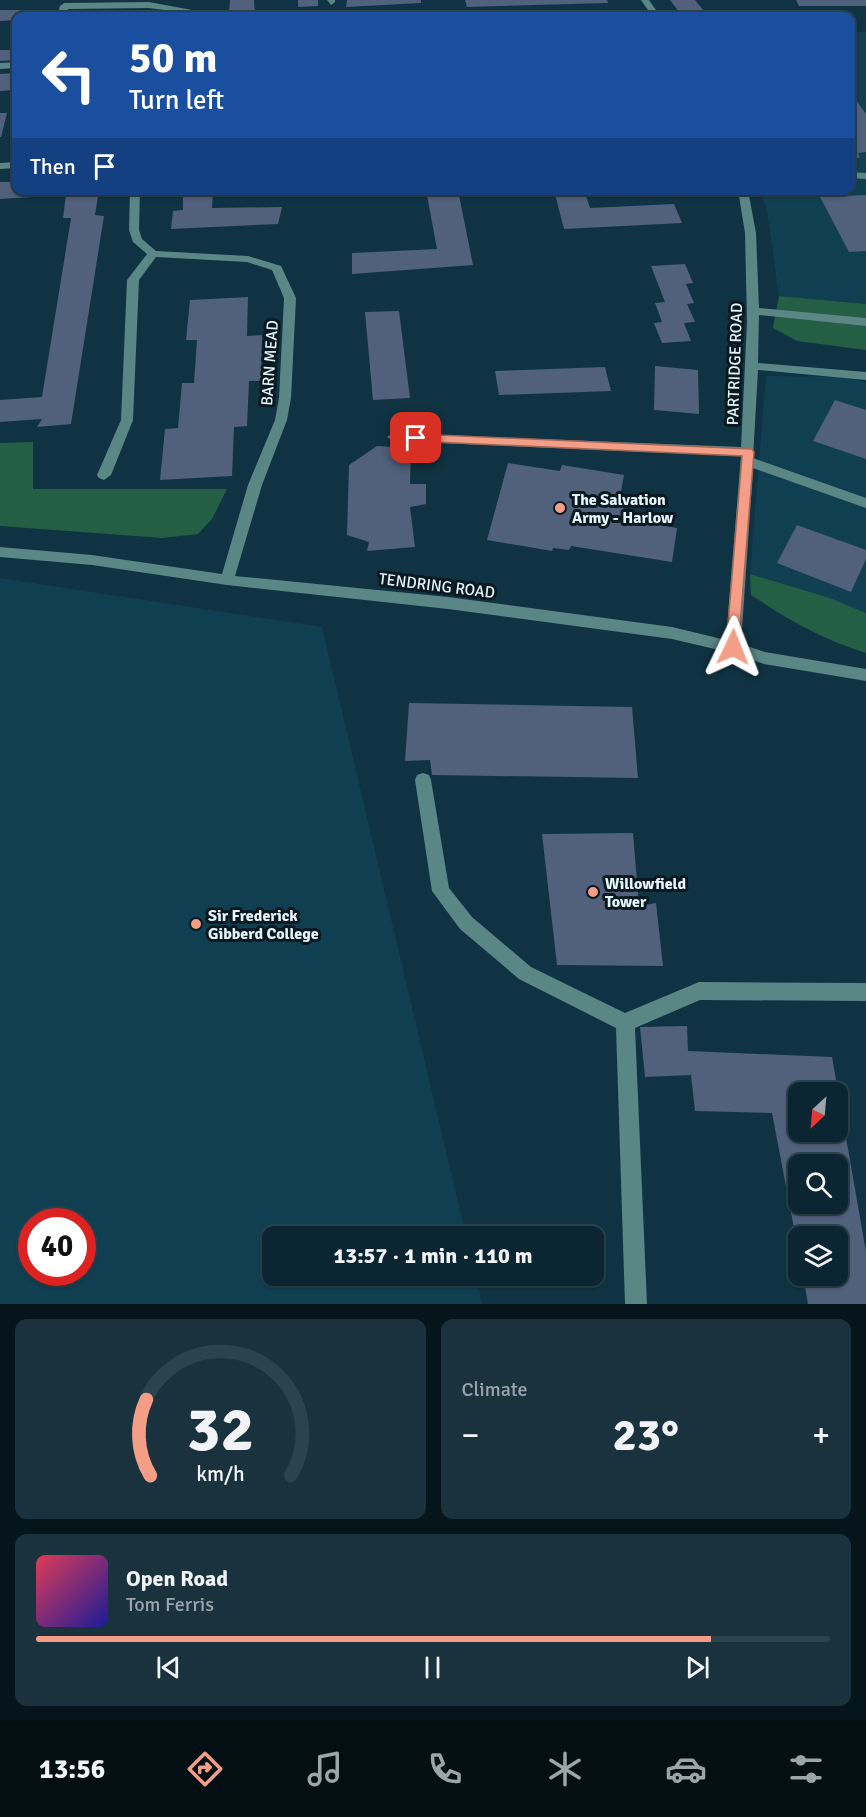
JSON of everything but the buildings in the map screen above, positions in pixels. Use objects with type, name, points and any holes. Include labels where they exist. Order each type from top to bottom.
[{"type":"street","points":[[187,12],[196,0]]},
{"type":"street","points":[[62,12],[64,6],[149,5],[181,12]]},
{"type":"street","points":[[104,475],[128,420],[133,280],[153,254],[137,240],[134,230],[135,195]]},
{"type":"street","name":"PARTRIDGE ROAD","points":[[733,647],[748,457],[754,311],[749,209],[745,195]]},
{"type":"street","name":"BARN MEAD","points":[[153,254],[248,259],[277,268],[291,298],[285,398],[281,420],[255,485],[227,580]]},
{"type":"street","points":[[754,311],[866,322]]},
{"type":"street","points":[[751,366],[866,376]]},
{"type":"street","points":[[393,437],[748,457],[866,504]]},
{"type":"street","name":"TENDRING ROAD","points":[[0,552],[92,560],[227,580],[448,603],[672,633],[733,647],[764,658],[866,675]]},
{"type":"street","points":[[423,780],[441,891],[466,923],[525,973],[626,1023]]},
{"type":"street","points":[[626,1023],[699,991],[866,992]]},
{"type":"street","points":[[626,1023],[636,1304]]},
{"type":"shaded area","points":[[855,32],[866,32],[866,304],[779,296],[767,210],[761,195],[855,195]]},
{"type":"shaded area","points":[[766,376],[847,377],[866,383],[866,613],[830,598],[750,574]]},
{"type":"shaded area","name":"Sir Frederick Gibberd College","points":[[0,578],[322,627],[464,1226],[262,1226],[262,1286],[478,1286],[482,1304],[0,1304]]},
{"type":"green space","points":[[779,296],[866,304],[866,350],[797,341],[773,328]]},
{"type":"green space","points":[[33,442],[33,489],[227,489],[212,519],[198,534],[162,538],[0,526],[0,443]]},
{"type":"green space","points":[[750,574],[830,598],[866,613],[866,653],[807,628],[751,595]]},
{"type":"place","name":"The Salvation Army - Harlow","points":[[560,508]]},
{"type":"place","name":"Willowfield Tower","points":[[593,892]]},
{"type":"place","name":"Sir Frederick Gibberd College","points":[[196,924]]},
{"type":"route","points":[[416,438],[748,452],[733,647]]}]
